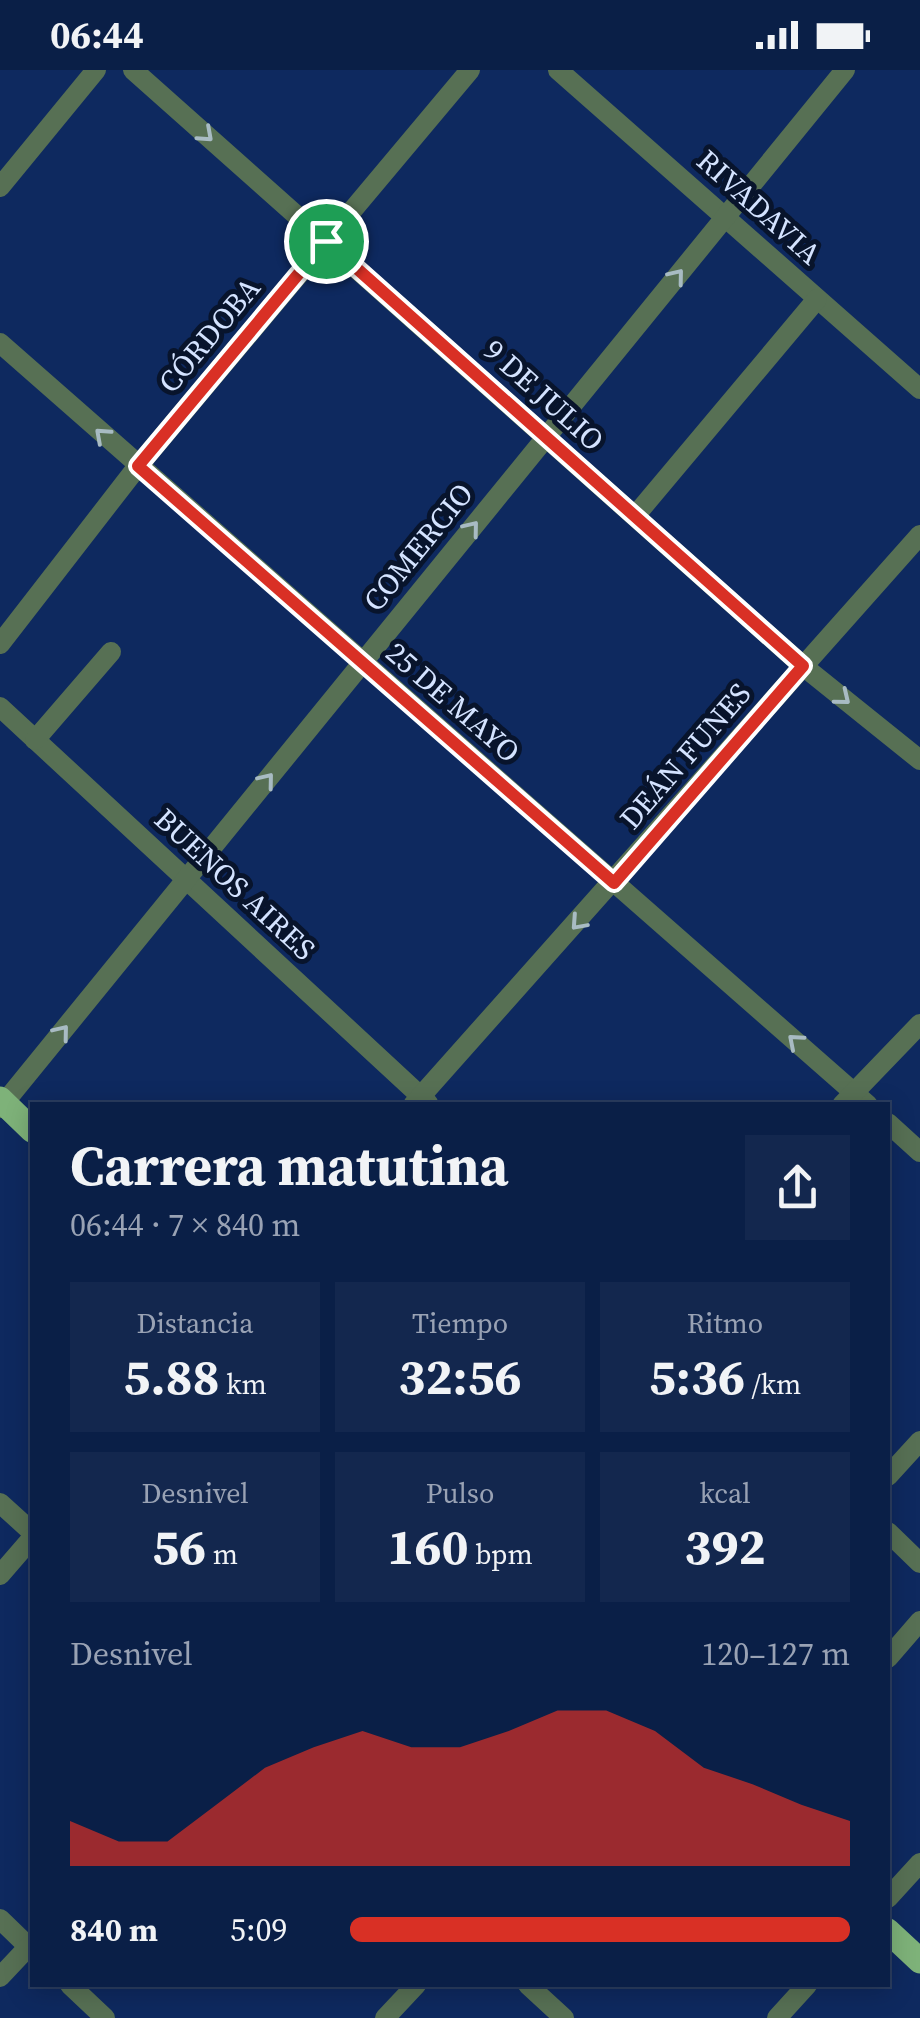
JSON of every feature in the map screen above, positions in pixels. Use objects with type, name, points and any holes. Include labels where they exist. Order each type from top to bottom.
[{"type":"main road","points":[[1,1103],[30,1128]]},
{"type":"main road","points":[[890,1933],[920,1961]]},
{"type":"street","points":[[0,187],[96,70]]},
{"type":"street","name":"9 DE JULIO","points":[[133,70],[803,666],[920,760]]},
{"type":"street","name":"CÓRDOBA","points":[[0,644],[138,466],[470,70]]},
{"type":"street","name":"RIVADAVIA","points":[[558,70],[920,390]]},
{"type":"street","name":"COMERCIO","points":[[1,1103],[846,70]]},
{"type":"street","points":[[635,516],[817,299]]},
{"type":"street","name":"25 DE MAYO","points":[[0,344],[614,883],[855,1101]]},
{"type":"street","name":"DEÁN FUNES","points":[[421,1102],[920,535]]},
{"type":"street","points":[[35,740],[110,652]]},
{"type":"street","name":"BUENOS AIRES","points":[[0,707],[421,1102]]},
{"type":"street","points":[[855,1101],[920,1024]]},
{"type":"street","points":[[890,1124],[920,1152]]},
{"type":"street","points":[[890,1474],[920,1441]]},
{"type":"street","points":[[0,1503],[30,1533]]},
{"type":"street","points":[[890,1534],[920,1563]]},
{"type":"street","points":[[0,1574],[30,1537]]},
{"type":"street","points":[[890,1656],[920,1621]]},
{"type":"street","points":[[890,1896],[920,1863]]},
{"type":"street","points":[[0,1919],[30,1946]]},
{"type":"street","points":[[0,1977],[30,1948]]},
{"type":"street","points":[[72,1987],[105,2018]]},
{"type":"street","points":[[385,2018],[414,1987]]},
{"type":"street","points":[[530,1987],[564,2018]]},
{"type":"street","points":[[777,2018],[805,1987]]},
{"type":"route","points":[[326,241],[803,666],[614,883],[138,466],[326,241]]}]
